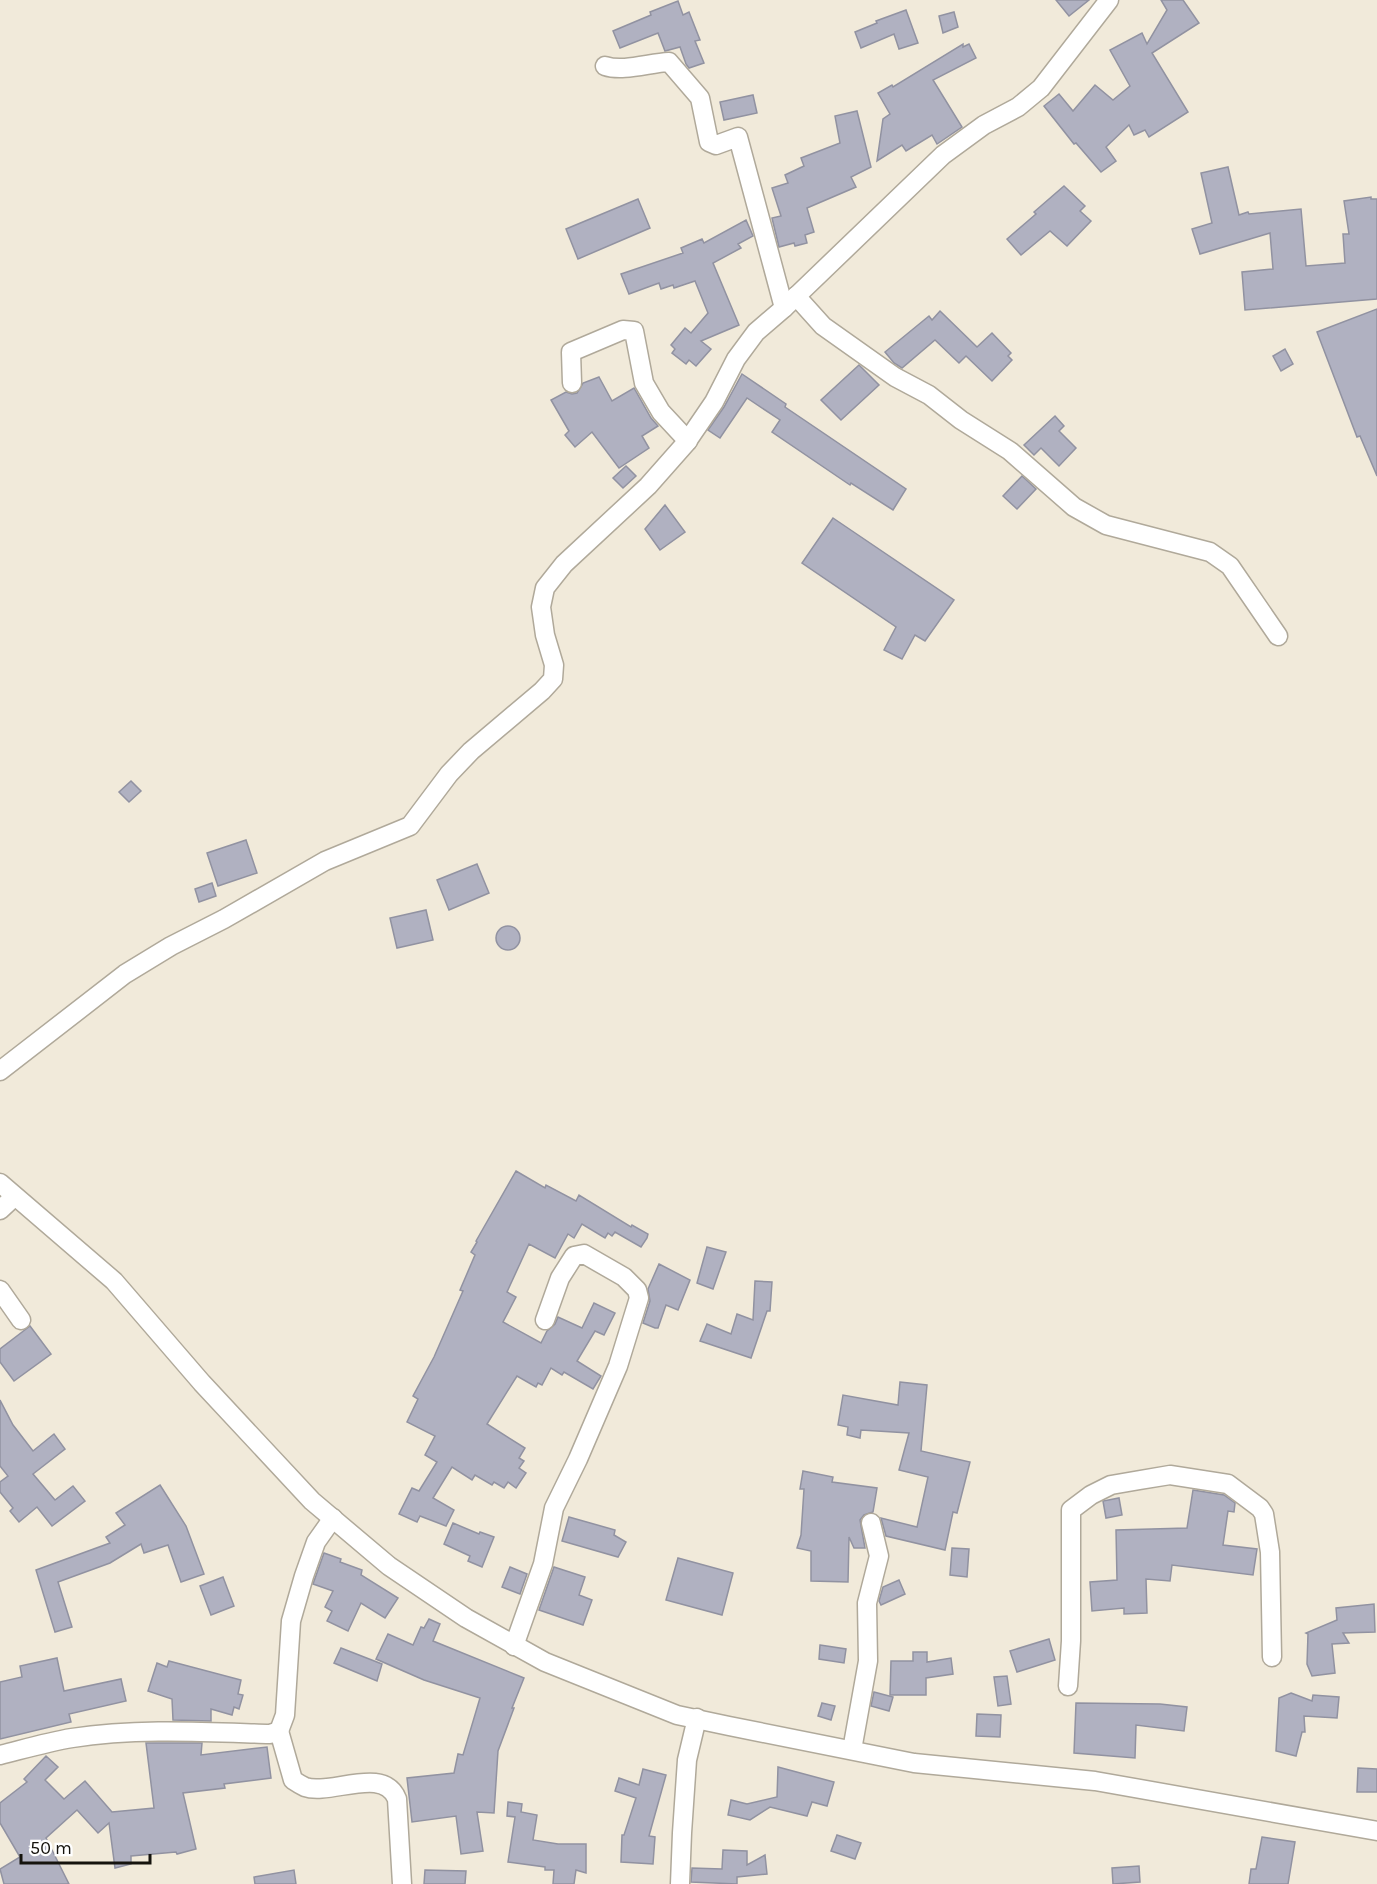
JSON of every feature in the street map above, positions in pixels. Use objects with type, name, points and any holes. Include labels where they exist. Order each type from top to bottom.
[{"type":"street","points":[[0,1071],[125,974],[161,952],[325,861],[410,826],[449,774],[471,751],[553,679],[554,665],[545,635],[541,608],[545,588],[564,564],[648,486],[688,441],[714,402],[736,359],[756,332],[943,155],[984,125],[1018,107],[1041,88],[1109,0]]},
{"type":"street","points":[[605,66],[622,68],[669,62],[699,98],[709,142],[716,145],[738,137],[790,302],[895,377],[929,395],[961,420],[1010,451],[1074,507],[1106,525],[1210,552],[1230,566],[1278,636]]},
{"type":"street","points":[[572,383],[571,352],[623,330],[634,331],[644,383],[661,412],[688,441]]},
{"type":"street","points":[[0,1183],[114,1281],[202,1383],[312,1501],[389,1566],[466,1618],[545,1662],[677,1715],[914,1763],[1095,1781],[1377,1831]]},
{"type":"street","points":[[0,1210],[14,1197]]},
{"type":"street","points":[[514,1646],[543,1564],[554,1508],[618,1366],[639,1298],[637,1290],[624,1277],[584,1254],[574,1256],[560,1278],[545,1320]]},
{"type":"street","points":[[0,1290],[21,1320]]},
{"type":"street","points":[[1068,1686],[1072,1605],[1071,1510],[1091,1495],[1111,1485],[1170,1475],[1228,1484],[1260,1508],[1264,1514],[1270,1552],[1272,1657]]},
{"type":"street","points":[[333,1518],[316,1542],[291,1621],[285,1715],[279,1731],[293,1780],[306,1788],[381,1783],[394,1791],[397,1799],[402,1884]]},
{"type":"street","points":[[852,1750],[868,1661],[867,1603],[879,1556],[871,1523]]},
{"type":"street","points":[[680,1884],[687,1760],[697,1718]]},
{"type":"street","points":[[0,1755],[71,1738],[108,1734],[161,1731],[270,1734],[279,1731]]},
{"type":"building","points":[[1056,0],[1089,0],[1069,16]]},
{"type":"building","points":[[1161,0],[1183,0],[1199,23],[1152,53],[1188,112],[1149,137],[1145,130],[1134,135],[1129,125],[1106,147],[1116,161],[1101,172],[1076,143],[1074,144],[1044,106],[1059,94],[1073,111],[1095,85],[1113,100],[1130,86],[1110,50],[1142,33],[1147,44],[1167,10]]},
{"type":"building","points":[[678,1],[683,15],[689,12],[700,40],[695,41],[704,63],[689,68],[680,47],[665,51],[658,33],[620,48],[613,31]]},
{"type":"building","points":[[906,10],[918,43],[899,49],[894,34],[861,48],[855,32]]},
{"type":"building","points":[[954,12],[958,27],[943,33],[939,16]]},
{"type":"building","points":[[963,44],[963,47],[969,44],[976,58],[933,80],[962,127],[937,144],[932,135],[906,151],[902,145],[877,161],[883,119],[890,114],[878,93],[892,85],[893,87]]},
{"type":"building","points":[[753,95],[757,113],[724,120],[720,102]]},
{"type":"building","points":[[857,111],[871,167],[851,177],[856,187],[807,208],[814,232],[805,235],[807,243],[795,246],[794,243],[779,247],[772,218],[781,216],[772,188],[788,183],[785,175],[804,166],[801,158],[840,143],[835,116]]},
{"type":"building","points":[[1228,167],[1239,215],[1248,212],[1249,214],[1301,209],[1306,266],[1345,263],[1343,234],[1349,234],[1344,201],[1371,197],[1371,199],[1377,199],[1377,299],[1245,310],[1242,272],[1273,269],[1270,233],[1200,254],[1192,229],[1212,223],[1201,173]]},
{"type":"building","points":[[1064,186],[1085,206],[1080,211],[1091,221],[1067,246],[1050,231],[1021,255],[1007,239]]},
{"type":"building","points":[[638,199],[650,228],[578,259],[566,229]]},
{"type":"building","points":[[746,220],[753,236],[738,244],[741,248],[713,263],[739,325],[701,341],[711,349],[696,366],[689,360],[686,364],[672,353],[675,349],[671,345],[685,328],[691,333],[708,313],[695,281],[674,288],[673,285],[661,289],[659,283],[629,294],[621,274],[683,253],[681,248],[702,239],[704,243]]},
{"type":"building","points":[[1377,309],[1377,476],[1360,436],[1357,437],[1317,332]]},
{"type":"building","points":[[940,311],[977,347],[992,333],[1011,353],[1008,356],[1012,360],[992,381],[966,356],[959,363],[935,340],[902,368],[894,363],[885,352],[929,316],[932,320]]},
{"type":"building","points":[[1285,349],[1293,364],[1281,371],[1273,356]]},
{"type":"building","points":[[859,365],[879,385],[841,420],[821,400]]},
{"type":"building","points":[[742,374],[786,404],[785,407],[906,489],[893,510],[851,483],[850,485],[772,432],[780,420],[747,398],[720,438],[708,430]]},
{"type":"building","points":[[599,377],[612,401],[634,388],[658,426],[642,436],[649,448],[619,468],[592,432],[575,447],[565,435],[569,431],[551,400],[566,392],[577,393],[583,383]]},
{"type":"building","points":[[1055,416],[1064,426],[1059,431],[1076,448],[1059,466],[1041,448],[1034,455],[1024,445]]},
{"type":"building","points":[[626,466],[636,476],[623,488],[613,478]]},
{"type":"building","points":[[1022,476],[1036,489],[1017,509],[1003,496]]},
{"type":"building","points":[[665,505],[685,532],[660,550],[645,529]]},
{"type":"building","points":[[833,518],[954,600],[925,641],[915,635],[902,659],[884,650],[896,627],[802,563]]},
{"type":"building","points":[[131,781],[141,791],[129,802],[119,792]]},
{"type":"building","points":[[246,840],[257,873],[218,886],[207,853]]},
{"type":"building","points":[[477,864],[489,893],[449,910],[437,880]]},
{"type":"building","points":[[212,883],[216,896],[199,902],[195,889]]},
{"type":"building","points":[[426,910],[433,940],[397,948],[390,918]]},
{"type":"building","points":[[508,926],[517,929],[520,938],[517,947],[508,950],[499,947],[496,938],[499,929]]},
{"type":"building","points":[[516,1171],[545,1188],[546,1185],[576,1201],[579,1195],[631,1227],[632,1225],[648,1234],[647,1238],[641,1247],[615,1232],[612,1236],[608,1233],[605,1238],[582,1224],[574,1238],[568,1234],[555,1258],[529,1244],[507,1292],[516,1297],[503,1322],[541,1343],[558,1317],[582,1328],[594,1303],[615,1313],[604,1335],[595,1331],[577,1361],[601,1376],[593,1389],[564,1372],[562,1375],[551,1368],[542,1385],[538,1383],[536,1387],[517,1376],[487,1424],[525,1448],[519,1458],[524,1461],[519,1468],[526,1473],[516,1488],[508,1482],[504,1488],[494,1482],[492,1485],[475,1475],[472,1480],[452,1467],[433,1498],[454,1510],[446,1526],[420,1516],[417,1522],[399,1514],[412,1488],[419,1491],[437,1462],[425,1455],[435,1436],[407,1422],[418,1399],[413,1396],[434,1357],[463,1291],[460,1290],[475,1255],[471,1252],[476,1241]]},
{"type":"building","points":[[707,1247],[726,1252],[713,1289],[697,1283]]},
{"type":"building","points":[[659,1264],[690,1280],[678,1310],[666,1305],[658,1328],[655,1328],[643,1323],[650,1301],[648,1289]]},
{"type":"building","points":[[755,1281],[772,1282],[770,1311],[767,1311],[751,1358],[700,1341],[707,1324],[731,1334],[737,1314],[753,1320]]},
{"type":"building","points":[[30,1326],[51,1354],[14,1381],[0,1362],[0,1349]]},
{"type":"building","points":[[900,1382],[927,1385],[921,1451],[970,1462],[957,1513],[953,1512],[945,1550],[886,1536],[881,1518],[917,1527],[928,1477],[899,1470],[909,1433],[861,1430],[860,1438],[847,1435],[848,1427],[838,1425],[843,1395],[898,1405]]},
{"type":"building","points":[[0,1400],[13,1425],[33,1451],[54,1434],[65,1449],[33,1474],[55,1500],[73,1486],[85,1501],[52,1526],[37,1507],[19,1522],[10,1511],[13,1508],[0,1492],[0,1482],[8,1476],[0,1466]]},
{"type":"building","points":[[803,1471],[833,1477],[832,1482],[877,1488],[873,1512],[864,1515],[860,1520],[865,1548],[854,1548],[849,1537],[848,1582],[811,1581],[811,1551],[797,1548],[801,1535],[804,1489],[800,1489]]},
{"type":"building","points":[[160,1485],[186,1526],[204,1574],[181,1582],[168,1545],[144,1553],[141,1544],[110,1563],[58,1582],[72,1627],[55,1632],[36,1570],[110,1543],[106,1537],[125,1525],[116,1513]]},
{"type":"building","points":[[1193,1490],[1224,1495],[1235,1503],[1234,1512],[1228,1511],[1223,1545],[1257,1549],[1253,1575],[1172,1565],[1170,1581],[1146,1579],[1147,1613],[1124,1614],[1124,1608],[1092,1611],[1090,1582],[1117,1580],[1116,1530],[1187,1528]]},
{"type":"building","points":[[1119,1498],[1122,1515],[1106,1518],[1103,1501]]},
{"type":"building","points":[[569,1517],[615,1530],[614,1535],[626,1542],[618,1557],[562,1541]]},
{"type":"building","points":[[453,1523],[479,1534],[480,1532],[494,1537],[482,1567],[468,1561],[470,1556],[444,1544]]},
{"type":"building","points":[[952,1548],[969,1549],[967,1577],[950,1575]]},
{"type":"building","points":[[324,1553],[362,1570],[361,1575],[398,1598],[385,1618],[361,1603],[348,1631],[327,1621],[332,1611],[325,1607],[333,1591],[313,1584]]},
{"type":"building","points":[[678,1558],[733,1573],[722,1615],[666,1600]]},
{"type":"building","points":[[510,1567],[527,1574],[520,1594],[502,1587]]},
{"type":"building","points":[[554,1567],[585,1577],[579,1595],[592,1600],[583,1625],[539,1610]]},
{"type":"building","points":[[223,1577],[234,1606],[211,1615],[200,1586]]},
{"type":"building","points":[[899,1580],[905,1594],[881,1605],[879,1601],[883,1587]]},
{"type":"building","points":[[1374,1604],[1375,1632],[1343,1633],[1349,1643],[1332,1644],[1335,1673],[1312,1676],[1307,1664],[1308,1634],[1306,1633],[1337,1620],[1336,1608]]},
{"type":"building","points":[[429,1619],[440,1624],[433,1641],[524,1678],[498,1751],[494,1813],[477,1812],[483,1851],[461,1854],[456,1816],[412,1822],[407,1778],[454,1773],[458,1754],[463,1755],[480,1698],[424,1680],[376,1659],[388,1634],[413,1645],[421,1627],[424,1628]]},
{"type":"building","points":[[1049,1639],[1055,1660],[1017,1672],[1010,1651]]},
{"type":"building","points":[[820,1645],[846,1649],[844,1663],[819,1659]]},
{"type":"building","points":[[341,1648],[382,1664],[377,1681],[334,1663]]},
{"type":"building","points":[[913,1652],[927,1652],[927,1662],[951,1658],[953,1674],[926,1678],[926,1695],[890,1695],[891,1661],[913,1661]]},
{"type":"building","points":[[57,1658],[64,1691],[121,1679],[126,1701],[69,1714],[71,1722],[0,1739],[0,1682],[22,1677],[20,1666]]},
{"type":"building","points":[[169,1661],[241,1680],[238,1694],[243,1695],[239,1709],[234,1707],[232,1715],[211,1709],[211,1721],[173,1720],[172,1699],[148,1691],[157,1663],[167,1667]]},
{"type":"building","points":[[1007,1676],[1011,1704],[998,1706],[994,1677]]},
{"type":"building","points":[[874,1692],[893,1697],[889,1711],[871,1706]]},
{"type":"building","points":[[1291,1693],[1312,1701],[1313,1695],[1339,1697],[1337,1718],[1304,1716],[1305,1732],[1302,1732],[1296,1756],[1276,1751],[1279,1698]]},
{"type":"building","points":[[822,1703],[835,1706],[831,1720],[818,1716]]},
{"type":"building","points":[[1076,1703],[1160,1704],[1187,1707],[1184,1731],[1136,1725],[1135,1758],[1074,1753]]},
{"type":"building","points":[[977,1714],[1001,1715],[1000,1737],[976,1736]]},
{"type":"building","points":[[146,1743],[202,1743],[201,1755],[267,1747],[271,1778],[224,1784],[225,1788],[183,1793],[196,1849],[177,1854],[176,1852],[131,1856],[131,1864],[115,1868],[109,1823],[98,1833],[77,1810],[46,1838],[69,1884],[4,1884],[0,1869],[20,1857],[0,1823],[0,1803],[27,1782],[24,1779],[46,1756],[58,1767],[45,1780],[64,1799],[85,1781],[112,1812],[154,1808]]},
{"type":"building","points":[[778,1767],[834,1782],[827,1806],[812,1802],[807,1816],[770,1807],[750,1820],[728,1815],[731,1800],[747,1804],[777,1797]]},
{"type":"building","points":[[1358,1768],[1377,1769],[1377,1792],[1357,1792]]},
{"type":"building","points":[[643,1769],[666,1775],[649,1836],[655,1837],[653,1864],[621,1862],[622,1835],[624,1835],[636,1798],[615,1791],[619,1778],[639,1785]]},
{"type":"building","points":[[508,1802],[522,1804],[521,1812],[537,1815],[533,1840],[558,1844],[586,1844],[586,1873],[576,1870],[574,1884],[553,1884],[554,1870],[508,1862],[515,1817],[507,1816]]},
{"type":"building","points":[[837,1835],[861,1843],[855,1859],[831,1851]]},
{"type":"building","points":[[1262,1837],[1295,1842],[1288,1884],[1249,1884],[1251,1869],[1256,1869]]},
{"type":"building","points":[[723,1850],[747,1851],[747,1865],[765,1855],[767,1874],[737,1877],[737,1884],[691,1882],[692,1868],[722,1869]]},
{"type":"building","points":[[1139,1866],[1140,1882],[1113,1884],[1112,1868]]},
{"type":"building","points":[[294,1870],[296,1884],[255,1884],[254,1877]]},
{"type":"building","points":[[425,1870],[466,1871],[465,1884],[424,1884]]}]
